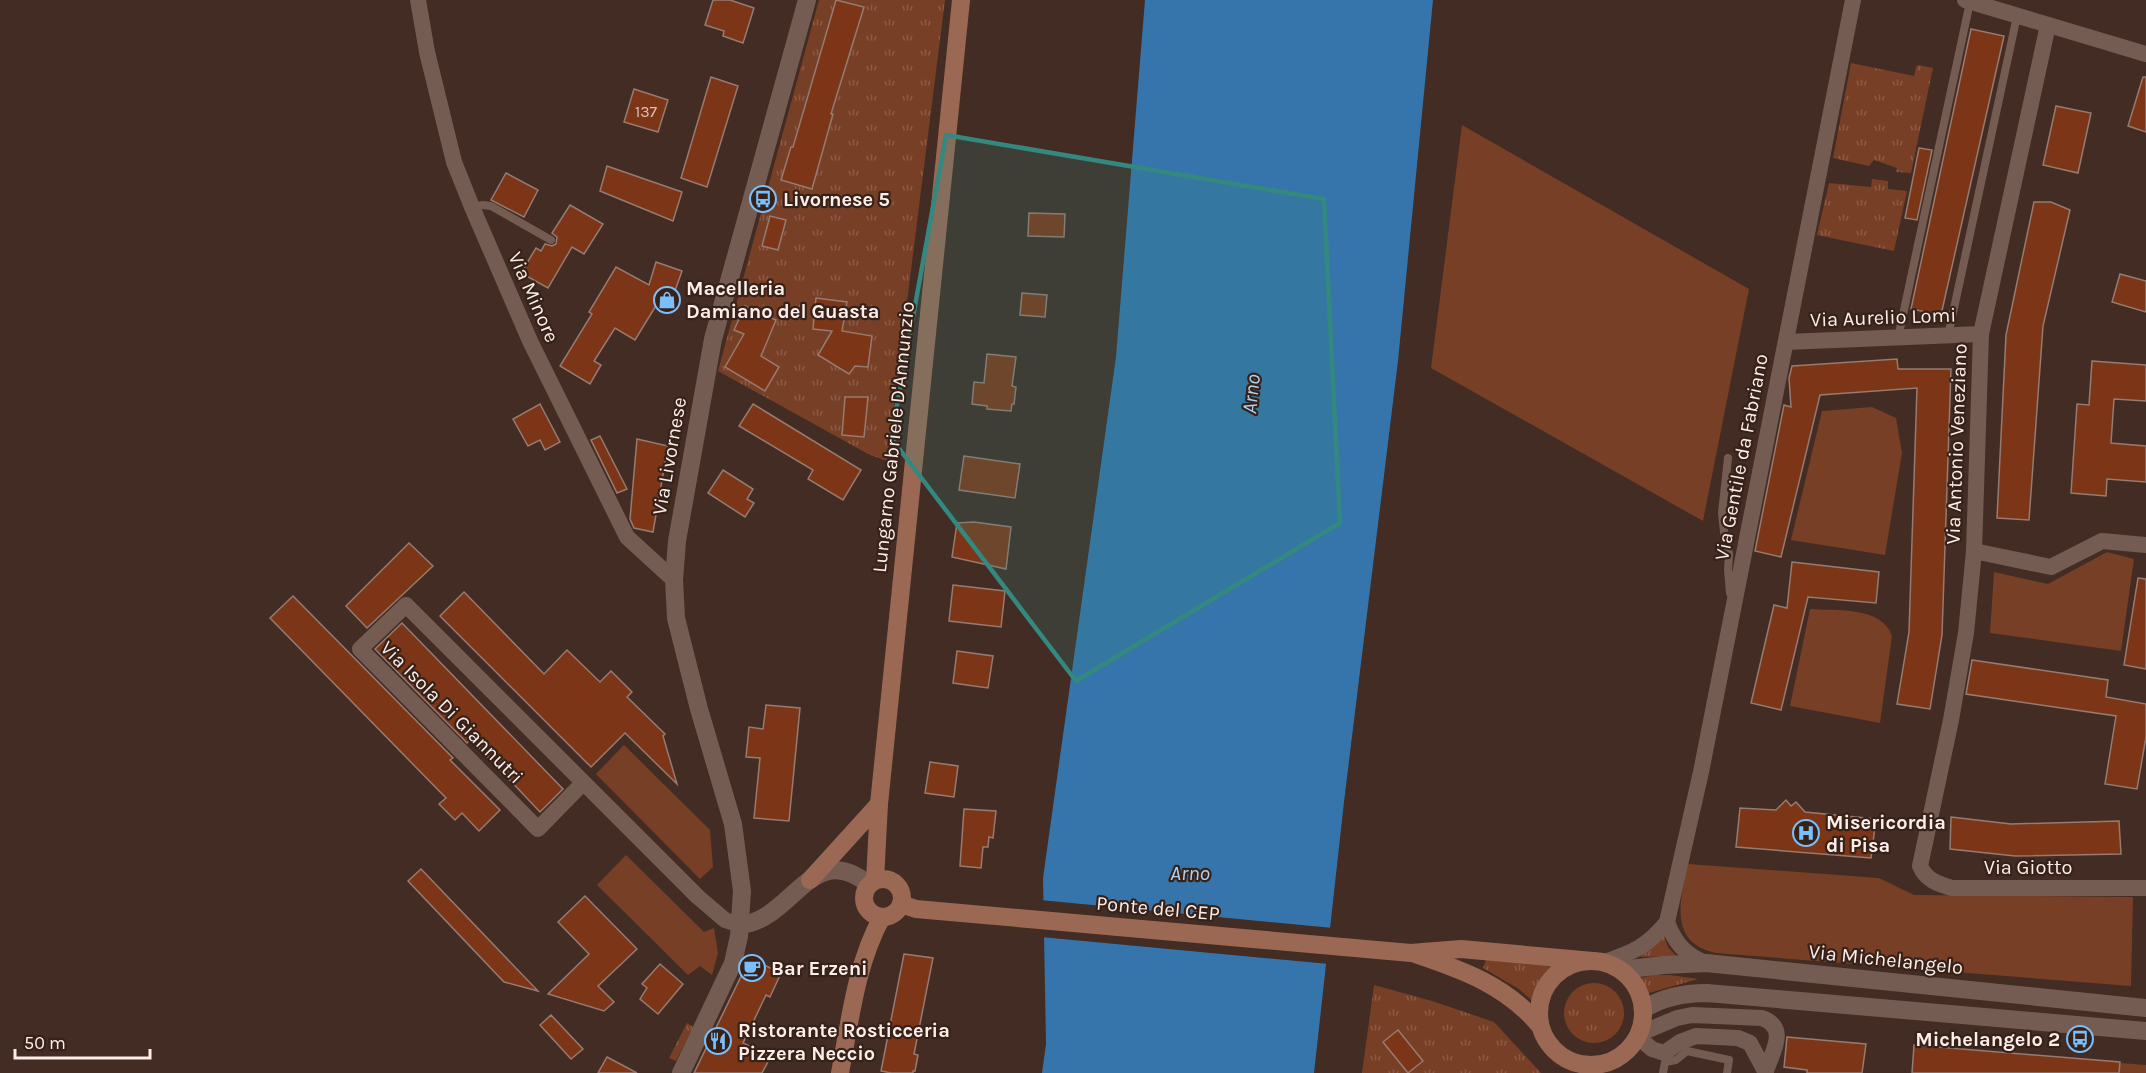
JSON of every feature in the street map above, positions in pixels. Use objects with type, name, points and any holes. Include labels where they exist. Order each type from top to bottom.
[{"type":"main road","name":"Lungarno Gabriele D'Annunzio","points":[[872,882],[961,0]]},
{"type":"main road","points":[[810,880],[879,804]]},
{"type":"main road","points":[[882,878],[894,882],[901,891],[901,904],[894,914],[882,917],[866,908],[864,895],[872,882],[882,878]]},
{"type":"main road","name":"Ponte del CEP","points":[[901,904],[916,909],[1411,953],[1461,949],[1598,962]]},
{"type":"main road","points":[[840,1073],[860,971],[874,931],[882,917]]},
{"type":"main road","name":"Ponte del CEP","points":[[1411,953],[1489,982],[1518,1003],[1540,1026]]},
{"type":"main road","points":[[1598,962],[1622,970],[1637,988],[1644,1009],[1639,1036],[1614,1066],[1568,1065],[1549,1044],[1540,1026],[1541,999],[1551,980],[1572,964],[1598,962]]},
{"type":"street","name":"Via Minore","points":[[418,0],[427,52],[454,162],[530,341],[627,537],[674,580]]},
{"type":"street","name":"Via Livornese","points":[[681,1073],[730,970],[737,947],[741,891],[736,837],[682,648],[676,618],[674,580],[677,541],[713,339],[807,0]]},
{"type":"street","name":"Via Gentile da Fabriano","points":[[1667,922],[1699,783],[1852,0]]},
{"type":"street","points":[[1967,1],[2146,54]]},
{"type":"street","name":"Via Antonio Veneziano","points":[[1920,866],[1951,720],[1966,633],[1974,550],[1981,334],[2048,25]]},
{"type":"street","name":"Via Aurelio Lomi","points":[[1786,342],[1981,334]]},
{"type":"street","points":[[1974,550],[2051,567],[2102,541],[2146,545]]},
{"type":"street","name":"Via Isola Di Giannutri","points":[[583,783],[538,829],[360,649],[406,605],[711,908],[725,921],[740,925]]},
{"type":"street","name":"Via Giotto","points":[[1920,866],[1923,873],[1936,884],[1952,888],[2146,888]]},
{"type":"street","points":[[740,925],[758,922],[810,880],[834,869],[872,882]]},
{"type":"street","points":[[1598,962],[1638,950],[1667,922]]},
{"type":"street","points":[[1667,922],[1671,934],[1682,949],[1706,963]]},
{"type":"street","name":"Via Michelangelo","points":[[1622,970],[1706,963],[2146,1008]]},
{"type":"street","points":[[1644,1009],[1672,996],[1707,993],[2146,1031]]},
{"type":"street","points":[[1692,1015],[1762,1018],[1771,1022],[1777,1031],[1777,1038],[1766,1072],[1750,1043],[1738,1038],[1691,1037],[1664,1053],[1652,1049],[1639,1036],[1677,1018],[1692,1015]]},
{"type":"lane","points":[[1898,339],[1967,1]]},
{"type":"lane","points":[[1948,336],[2017,16]]},
{"type":"lane","points":[[472,207],[491,206],[551,240]]},
{"type":"lane","points":[[1728,458],[1722,513],[1730,554],[1728,570],[1732,612]]},
{"type":"lane","points":[[1664,1073],[1665,1062],[1676,1060],[1687,1051],[1729,1060],[1727,1073]]},
{"type":"highlighted area","points":[[946,135],[1324,199],[1340,523],[1076,681],[891,438]]},
{"type":"green space","points":[[819,0],[945,0],[887,461],[868,454],[718,371]]},
{"type":"green space","points":[[1851,63],[1914,76],[1917,65],[1933,68],[1911,173],[1896,172],[1897,168],[1874,160],[1869,166],[1833,158]]},
{"type":"green space","points":[[1462,125],[1749,289],[1703,521],[1431,368]]},
{"type":"green space","points":[[1872,179],[1888,181],[1888,189],[1907,191],[1894,251],[1817,235],[1829,183],[1871,187]]},
{"type":"green space","points":[[1872,407],[1896,418],[1902,453],[1885,555],[1791,540],[1822,411]]},
{"type":"green space","points":[[2107,552],[2134,559],[2121,651],[1990,633],[1994,572],[2048,584]]},
{"type":"green space","points":[[1810,609],[1857,612],[1879,619],[1887,626],[1892,636],[1880,723],[1790,706]]},
{"type":"green space","points":[[624,745],[710,830],[713,867],[700,879],[596,774]]},
{"type":"green space","points":[[626,855],[704,932],[714,928],[718,953],[712,975],[700,966],[688,975],[597,885]]},
{"type":"green space","points":[[1688,864],[1879,878],[1914,895],[2133,897],[2131,986],[1716,953],[1701,948],[1690,940],[1684,930],[1681,905]]},
{"type":"green space","points":[[1664,936],[1668,947],[1676,956],[1640,957]]},
{"type":"green space","points":[[1487,957],[1557,966],[1542,982],[1535,1003],[1519,989],[1483,968]]},
{"type":"green space","points":[[1654,975],[1698,979],[1649,993],[1641,978]]},
{"type":"green space","points":[[1588,983],[1600,983],[1611,988],[1619,996],[1624,1013],[1622,1025],[1611,1038],[1600,1043],[1588,1043],[1577,1038],[1569,1030],[1564,1019],[1564,1007],[1569,996],[1577,988]]},
{"type":"green space","points":[[1374,985],[1494,1022],[1541,1073],[1362,1073]]},
{"type":"green space","points":[[687,1023],[693,1027],[676,1061],[669,1058]]},
{"type":"green space","points":[[2108,1062],[2146,1065],[2146,1073],[2106,1073]]},
{"type":"water","name":"Arno","points":[[1145,0],[1433,0],[1398,361],[1344,802],[1314,1073],[1042,1073],[1046,1044],[1043,878],[1116,357]]},
{"type":"pier","points":[[1040,900],[1333,928],[1329,964],[1041,937]]},
{"type":"building","points":[[713,0],[730,0],[754,8],[743,43],[723,36],[724,31],[705,25]]},
{"type":"building","points":[[836,0],[864,7],[831,114],[833,114],[812,189],[781,180],[791,147],[793,147]]},
{"type":"building","points":[[1971,29],[2004,36],[1941,315],[1911,309]]},
{"type":"building","points":[[711,77],[738,86],[707,187],[681,178]]},
{"type":"building","points":[[2143,77],[2146,77],[2146,132],[2128,126]]},
{"type":"building","points":[[634,89],[668,100],[658,132],[624,122]]},
{"type":"building","points":[[2056,106],[2091,113],[2078,173],[2043,165]]},
{"type":"building","points":[[1919,148],[1932,150],[1917,220],[1905,218]]},
{"type":"building","points":[[607,166],[682,192],[673,221],[600,191]]},
{"type":"building","points":[[506,173],[538,190],[524,217],[491,200]]},
{"type":"building","points":[[2034,202],[2051,202],[2070,210],[2043,326],[2029,520],[1997,518],[2006,335]]},
{"type":"building","points":[[570,205],[603,224],[584,254],[572,247],[548,288],[521,273],[536,248],[541,251],[545,244],[552,246],[556,244],[557,237],[552,233]]},
{"type":"building","points":[[1029,213],[1065,214],[1064,237],[1028,236]]},
{"type":"building","points":[[770,216],[786,220],[778,250],[762,246]]},
{"type":"building","points":[[656,262],[682,271],[669,308],[657,304],[635,340],[615,328],[594,361],[601,365],[590,384],[560,366],[592,314],[589,312],[616,267],[649,285]]},
{"type":"building","points":[[2120,274],[2146,281],[2146,312],[2112,302]]},
{"type":"building","points":[[1022,293],[1047,295],[1045,317],[1020,315]]},
{"type":"building","points":[[816,298],[847,302],[842,331],[872,336],[868,367],[855,366],[849,374],[818,355],[832,331],[813,329]]},
{"type":"building","points":[[745,306],[776,320],[761,356],[779,367],[765,391],[725,367],[744,334],[734,330]]},
{"type":"building","points":[[987,354],[1016,357],[1012,386],[1016,387],[1011,411],[987,409],[987,406],[972,404],[974,382],[984,383]]},
{"type":"building","points":[[1897,359],[1898,369],[1951,369],[1942,635],[1930,709],[1897,704],[1909,632],[1917,388],[1820,395],[1781,557],[1755,551],[1784,405],[1791,407],[1789,378],[1792,366]]},
{"type":"building","points":[[2092,361],[2146,365],[2146,401],[2114,399],[2111,443],[2146,446],[2146,482],[2107,479],[2106,496],[2071,493],[2077,404],[2089,405]]},
{"type":"building","points":[[845,397],[868,397],[864,437],[842,435]]},
{"type":"building","points":[[540,404],[560,442],[545,450],[540,440],[528,446],[513,419]]},
{"type":"building","points":[[753,404],[861,470],[843,500],[808,479],[813,470],[739,426]]},
{"type":"building","points":[[600,436],[627,489],[617,493],[591,440]]},
{"type":"building","points":[[637,439],[668,446],[653,532],[634,528],[630,519]]},
{"type":"building","points":[[964,456],[1020,464],[1015,498],[959,490]]},
{"type":"building","points":[[723,470],[753,489],[747,499],[754,503],[745,517],[708,493]]},
{"type":"building","points":[[974,522],[1011,527],[1006,569],[952,557],[957,523]]},
{"type":"building","points":[[409,543],[433,566],[367,628],[346,606]]},
{"type":"building","points":[[1792,562],[1879,572],[1876,603],[1808,597],[1781,710],[1751,703],[1774,605],[1787,608]]},
{"type":"building","points":[[2138,578],[2146,579],[2146,669],[2124,665]]},
{"type":"building","points":[[953,585],[1005,591],[1001,627],[949,621]]},
{"type":"building","points":[[464,592],[544,674],[567,650],[600,682],[611,671],[632,692],[627,697],[665,734],[663,736],[677,784],[625,733],[591,767],[440,616]]},
{"type":"building","points":[[293,596],[453,758],[450,760],[500,810],[479,831],[462,813],[455,820],[439,804],[446,798],[270,618]]},
{"type":"building","points":[[402,623],[563,789],[540,812],[471,739],[467,743],[375,649]]},
{"type":"building","points":[[957,651],[993,656],[988,688],[953,683]]},
{"type":"building","points":[[1972,660],[2108,680],[2106,697],[2146,704],[2146,737],[2137,789],[2105,784],[2116,716],[1966,694]]},
{"type":"building","points":[[766,705],[800,708],[789,821],[754,818],[760,758],[746,757],[749,727],[763,729]]},
{"type":"building","points":[[930,762],[958,766],[954,797],[925,793]]},
{"type":"building","name":"Misericordia di Pisa","points":[[1786,800],[1791,806],[1796,802],[1805,812],[1876,819],[1871,858],[1736,847],[1740,808],[1776,810]]},
{"type":"building","points":[[964,809],[996,811],[993,838],[989,837],[988,847],[983,847],[981,868],[960,866]]},
{"type":"building","points":[[1951,817],[2011,824],[2119,821],[2121,854],[2015,856],[1950,849]]},
{"type":"building","points":[[421,869],[538,991],[504,982],[408,881]]},
{"type":"building","points":[[585,896],[637,949],[598,986],[614,1002],[604,1011],[548,994],[589,954],[558,922]]},
{"type":"building","points":[[904,954],[933,958],[914,1054],[918,1055],[915,1071],[913,1073],[891,1073],[881,1071]]},
{"type":"building","points":[[750,958],[781,973],[770,997],[766,995],[743,1043],[771,1056],[762,1073],[694,1073]]},
{"type":"building","points":[[660,964],[683,984],[658,1014],[640,999],[647,988],[642,984]]},
{"type":"building","points":[[551,1015],[583,1049],[571,1059],[540,1025]]},
{"type":"building","points":[[1398,1030],[1423,1061],[1408,1073],[1383,1042]]},
{"type":"building","points":[[1787,1037],[1866,1044],[1862,1073],[1807,1073],[1807,1070],[1784,1067]]},
{"type":"building","points":[[1914,1045],[2120,1062],[2119,1073],[1912,1073]]},
{"type":"building","points":[[607,1057],[637,1073],[598,1073]]},
{"type":"place","name":"Livornese 5","points":[[763,199]]},
{"type":"place","name":"Macelleria Damiano del Guasta","points":[[667,300]]},
{"type":"place","name":"Misericordia di Pisa","points":[[1806,833]]},
{"type":"place","name":"Bar Erzeni","points":[[752,968]]},
{"type":"place","name":"Michelangelo 2","points":[[2080,1039]]},
{"type":"place","name":"Ristorante Rosticceria Pizzera Neccio","points":[[718,1041]]}]
